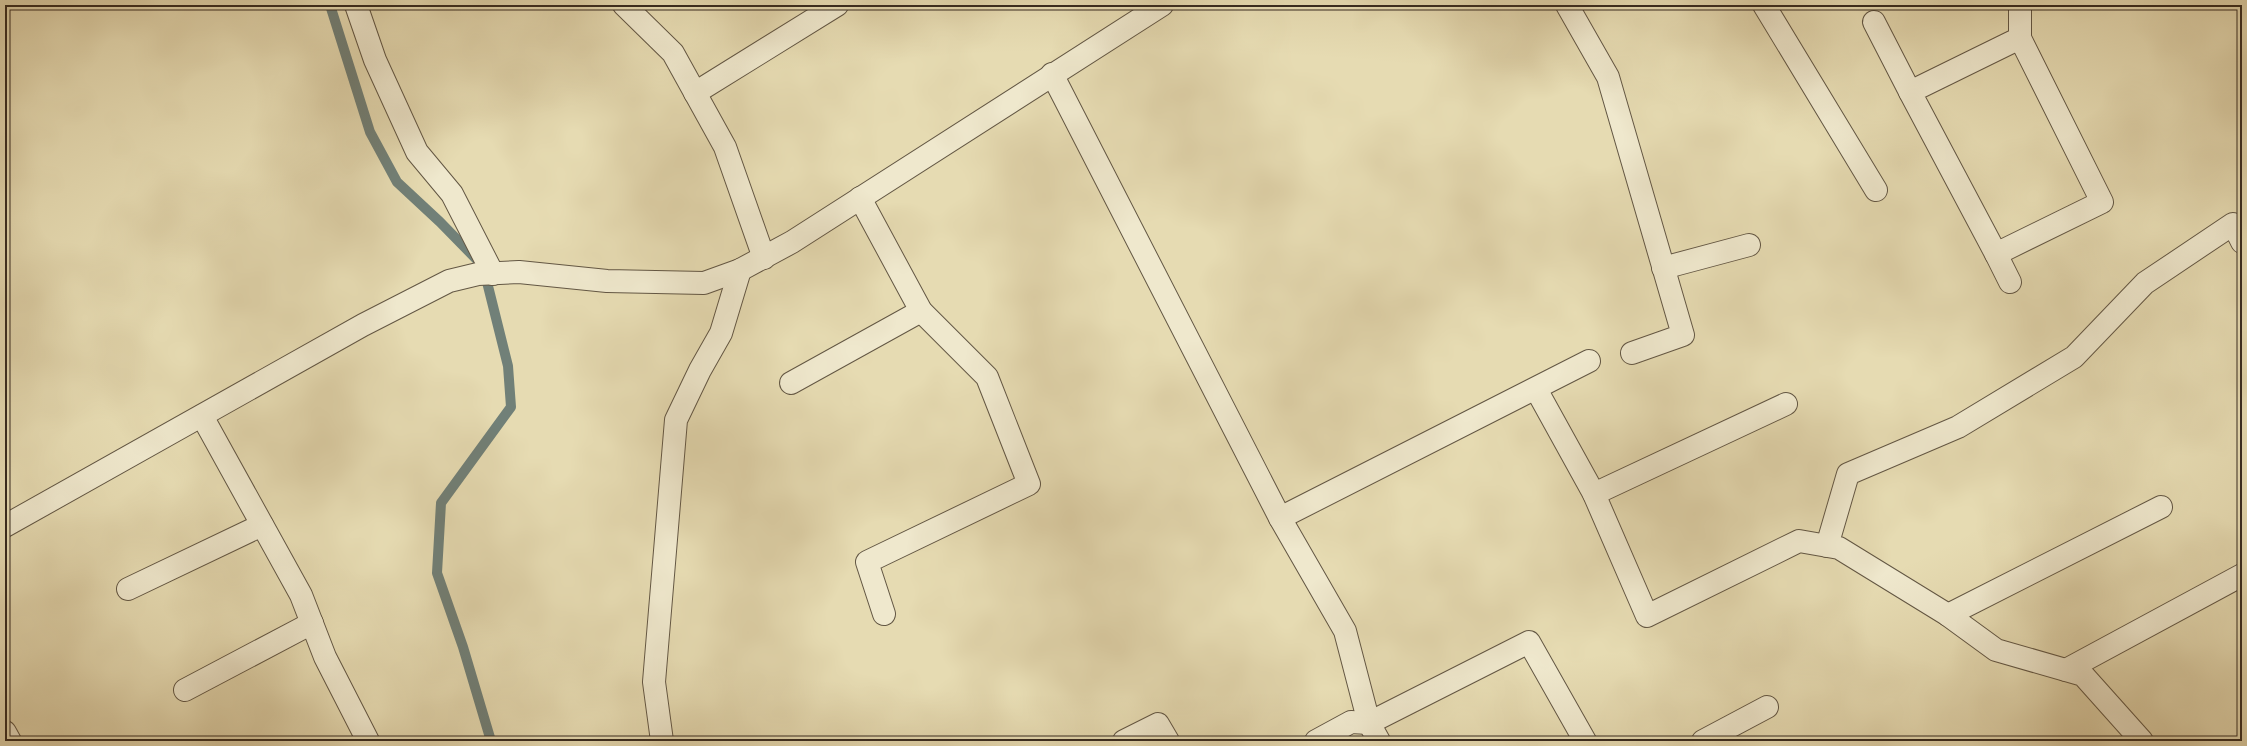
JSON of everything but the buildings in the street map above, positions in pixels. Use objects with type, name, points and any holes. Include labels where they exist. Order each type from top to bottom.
[{"type":"street","points":[[356,5],[375,60],[417,152],[452,194],[494,274]]},
{"type":"street","points":[[624,5],[673,53],[725,147],[764,258]]},
{"type":"street","points":[[695,93],[837,5]]},
{"type":"street","points":[[5,526],[363,325],[449,282],[478,274],[525,272],[607,282],[704,283],[740,270],[792,242],[1052,74],[1162,5]]},
{"type":"street","points":[[1567,5],[1608,77],[1682,335],[1632,354]]},
{"type":"street","points":[[1764,5],[1876,190]]},
{"type":"street","points":[[1996,254],[2102,202],[2020,38],[2020,5]]},
{"type":"street","points":[[1874,22],[2010,282]]},
{"type":"street","points":[[1910,92],[2020,38]]},
{"type":"street","points":[[1052,74],[1280,518],[1345,631],[1374,732]]},
{"type":"street","points":[[860,198],[921,311],[987,377],[1029,484],[867,562],[884,614]]},
{"type":"street","points":[[1827,546],[1848,474],[1958,427],[2074,357],[2145,283],[2233,224],[2242,242]]},
{"type":"street","points":[[1663,268],[1749,245]]},
{"type":"street","points":[[662,741],[654,682],[676,420],[700,370],[721,333],[740,270]]},
{"type":"street","points":[[791,383],[921,311]]},
{"type":"street","points":[[1280,518],[1589,361]]},
{"type":"street","points":[[1536,389],[1594,494],[1647,616],[1799,540],[1839,548],[1948,615],[1996,650],[2083,675],[2142,741]]},
{"type":"street","points":[[1594,494],[1786,404]]},
{"type":"street","points":[[202,416],[300,595],[325,657],[368,741]]},
{"type":"street","points":[[1948,615],[2161,507]]},
{"type":"street","points":[[128,589],[262,525]]},
{"type":"street","points":[[2066,670],[2242,575]]},
{"type":"street","points":[[185,690],[312,623]]},
{"type":"street","points":[[1374,732],[1529,642],[1585,741]]},
{"type":"street","points":[[1703,741],[1767,707]]},
{"type":"street","points":[[1316,741],[1351,722],[1374,732]]},
{"type":"street","points":[[1124,741],[1158,724],[1168,741]]},
{"type":"street","points":[[5,732],[10,741]]},
{"type":"waterway","points":[[330,5],[370,132],[397,182],[440,222],[483,266],[508,366],[511,407],[441,503],[437,573],[463,647],[491,741]]}]
